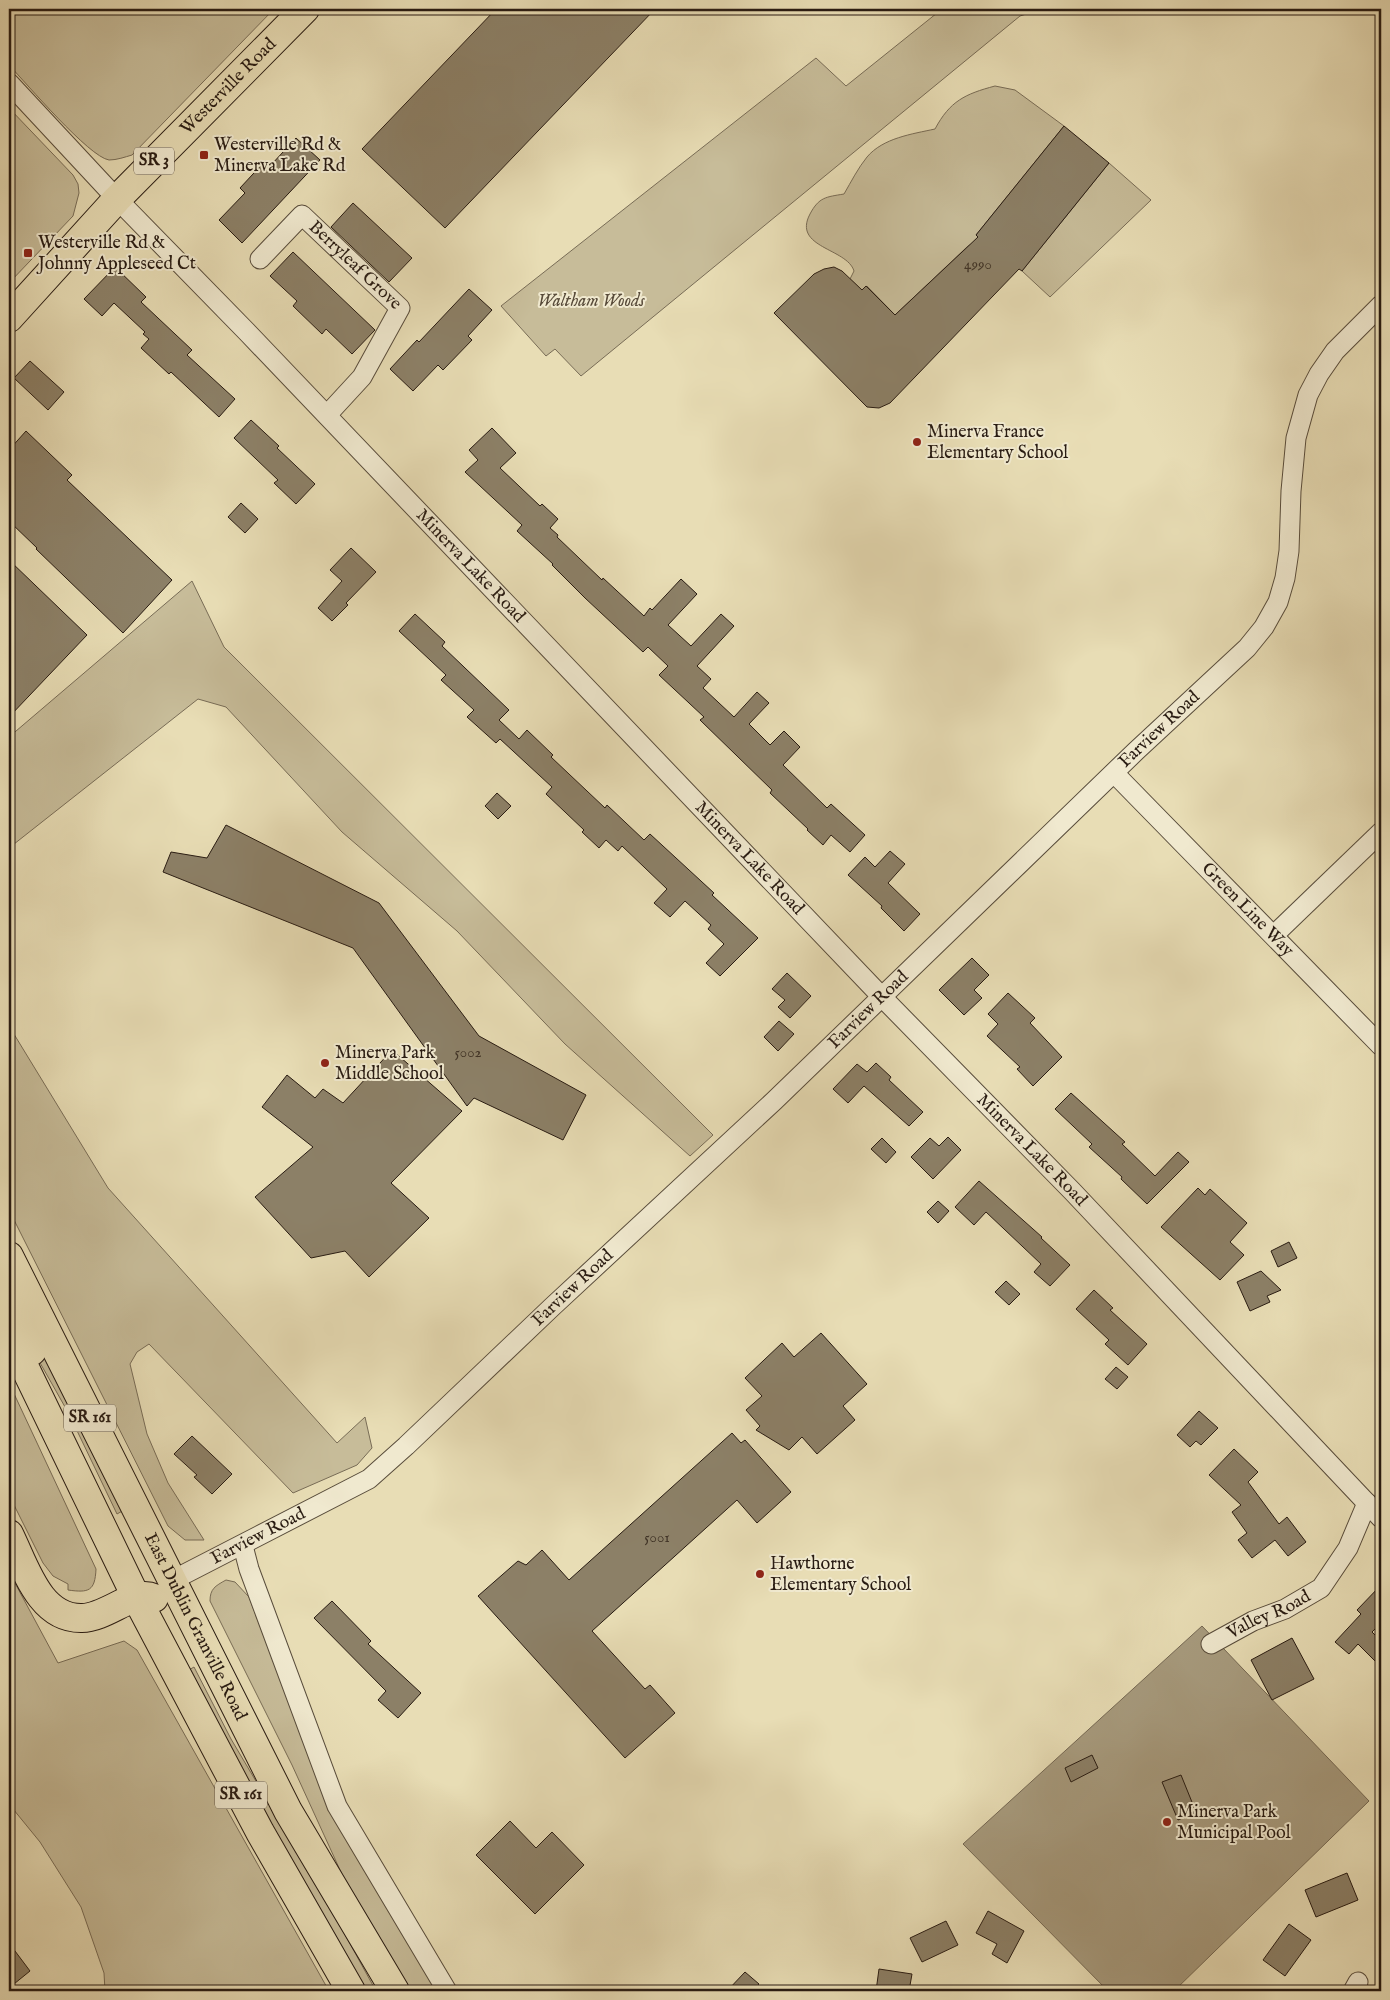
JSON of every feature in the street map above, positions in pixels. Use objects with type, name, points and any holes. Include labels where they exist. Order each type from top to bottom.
[{"type":"main road","name":"Westerville Road","points":[[9,318],[117,199],[304,9]]},
{"type":"main road","name":"East Dublin Granville Road","points":[[9,1256],[288,1811],[395,1991]]},
{"type":"main road","points":[[9,1303],[98,1484],[116,1512],[144,1571],[160,1584],[171,1581]]},
{"type":"main road","name":"East Dublin Granville Road","points":[[9,1335],[136,1597],[260,1832],[350,1991]]},
{"type":"main road","points":[[9,1534],[42,1600],[54,1611],[66,1616],[83,1619],[136,1597],[147,1595],[156,1599],[166,1610],[216,1700],[245,1759],[275,1786]]},
{"type":"street","name":"Minerva Lake Road","points":[[9,83],[117,199],[881,996],[1078,1198],[1381,1518]]},
{"type":"street","name":"Berryleaf Grove","points":[[260,259],[302,215],[400,308],[362,377],[326,415]]},
{"type":"street","name":"Farview Road","points":[[171,1581],[369,1479],[774,1101],[881,996],[1247,648],[1264,627],[1278,602],[1285,578],[1289,551],[1291,491],[1296,438],[1308,395],[1319,374],[1335,351],[1381,305]]},
{"type":"street","name":"Green Line Way","points":[[1114,773],[1381,1046]]},
{"type":"street","points":[[1274,935],[1381,832]]},
{"type":"street","name":"Valley Road","points":[[1211,1644],[1253,1621],[1285,1609],[1321,1588],[1348,1548],[1367,1503]]},
{"type":"street","points":[[242,1546],[249,1570],[337,1806],[446,1991]]},
{"type":"green space","points":[[9,9],[274,9],[132,155],[109,160],[100,156],[73,133],[9,65]]},
{"type":"green space","name":"Waltham Woods","points":[[942,9],[1042,9],[1020,16],[581,376],[555,349],[546,356],[501,306],[816,58],[846,86]]},
{"type":"green space","points":[[995,86],[1015,90],[1064,126],[976,235],[981,239],[968,246],[895,315],[867,286],[862,290],[850,279],[854,271],[849,263],[814,241],[808,234],[806,225],[810,214],[820,201],[844,194],[867,157],[881,145],[898,138],[935,129],[946,112],[959,100],[975,92]]},
{"type":"green space","points":[[9,108],[73,175],[78,184],[79,193],[73,216],[9,283]]},
{"type":"green space","points":[[1109,163],[1151,200],[1050,297],[1022,271]]},
{"type":"green space","points":[[192,581],[224,647],[713,1135],[690,1156],[565,1044],[457,931],[342,832],[226,707],[198,699],[9,848],[9,737]]},
{"type":"green space","points":[[9,1026],[108,1188],[337,1443],[365,1417],[372,1448],[357,1465],[293,1493],[149,1344],[137,1352],[130,1364],[147,1434],[168,1483],[204,1540],[185,1540],[168,1526],[9,1210]]},
{"type":"green space","points":[[9,1277],[124,1510],[117,1514],[69,1414],[9,1308]]},
{"type":"green space","points":[[9,1383],[96,1569],[94,1582],[90,1589],[81,1591],[68,1590],[68,1584],[53,1576],[43,1563],[9,1495]]},
{"type":"green space","points":[[9,1572],[58,1663],[124,1641],[137,1650],[329,1991],[105,1991],[104,1973],[81,1907],[40,1842],[9,1804]]},
{"type":"green space","points":[[226,1580],[235,1582],[249,1597],[327,1803],[436,1991],[406,1991],[351,1894],[292,1765],[210,1601],[214,1588]]},
{"type":"green space","points":[[194,1667],[231,1739],[321,1891],[376,1991],[359,1991],[187,1671]]},
{"type":"shaded area","name":"Minerva Park Municipal Pool","points":[[1202,1626],[1369,1801],[1174,1991],[1108,1991],[963,1844]]},
{"type":"building","points":[[496,9],[655,9],[445,228],[362,149]]},
{"type":"building","points":[[1064,126],[1109,163],[1022,271],[1019,269],[890,403],[879,408],[867,407],[774,313],[814,274],[834,267],[842,271],[862,290],[866,286],[895,315],[978,237],[976,235]]},
{"type":"building","points":[[296,138],[320,160],[242,243],[219,220],[245,193],[240,188],[266,160],[271,165]]},
{"type":"building","points":[[353,203],[412,258],[389,282],[331,227]]},
{"type":"building","points":[[293,252],[375,330],[352,354],[326,329],[322,334],[293,306],[297,301],[270,276]]},
{"type":"building","points":[[115,267],[146,297],[141,302],[192,350],[187,355],[235,399],[219,417],[171,372],[169,374],[141,348],[149,339],[143,334],[145,332],[114,303],[102,316],[84,299]]},
{"type":"building","points":[[469,289],[492,310],[468,336],[472,340],[443,370],[438,365],[413,391],[390,369],[417,340],[419,342]]},
{"type":"building","points":[[30,361],[64,392],[48,410],[14,378]]},
{"type":"building","points":[[251,420],[315,484],[296,504],[274,483],[278,480],[234,438]]},
{"type":"building","points":[[492,428],[516,453],[500,468],[540,506],[542,504],[558,519],[550,528],[558,535],[557,537],[602,580],[603,578],[644,616],[681,579],[697,594],[668,625],[691,646],[721,614],[734,626],[697,666],[711,679],[703,688],[734,717],[757,692],[769,703],[749,724],[770,745],[784,731],[800,747],[783,765],[827,808],[831,804],[865,835],[850,852],[831,835],[823,845],[807,830],[770,793],[772,790],[700,720],[704,717],[659,675],[668,666],[648,647],[643,652],[585,598],[553,564],[517,531],[522,525],[465,472],[478,460],[469,450]]},
{"type":"building","points":[[26,431],[72,475],[67,480],[172,580],[123,633],[9,521],[9,450]]},
{"type":"building","points":[[241,503],[258,519],[245,533],[228,517]]},
{"type":"building","points":[[351,548],[376,572],[346,603],[348,605],[332,621],[318,608],[342,581],[330,570]]},
{"type":"building","points":[[9,560],[87,635],[9,717]]},
{"type":"building","points":[[415,614],[445,642],[442,646],[509,710],[499,720],[519,739],[527,730],[553,755],[551,757],[605,808],[607,805],[644,840],[650,834],[714,893],[712,895],[758,938],[720,976],[706,963],[724,944],[708,929],[711,925],[685,901],[670,917],[654,903],[667,889],[622,846],[618,851],[606,840],[599,848],[582,832],[584,830],[546,794],[552,787],[500,739],[496,743],[467,717],[474,710],[441,680],[446,675],[399,631]]},
{"type":"building","points":[[497,793],[511,806],[498,819],[485,806]]},
{"type":"building","points":[[226,825],[379,903],[479,1036],[586,1095],[563,1140],[474,1098],[467,1106],[353,948],[163,872],[171,852],[207,858]]},
{"type":"building","points":[[890,851],[905,864],[888,883],[920,914],[904,931],[881,908],[882,906],[848,875],[865,857],[875,867]]},
{"type":"building","points":[[972,958],[989,975],[974,990],[982,998],[964,1015],[939,990]]},
{"type":"building","points":[[787,973],[811,996],[790,1018],[778,1007],[785,1000],[772,989]]},
{"type":"building","points":[[1008,993],[1035,1018],[1030,1023],[1062,1057],[1033,1086],[1017,1069],[1020,1067],[987,1036],[998,1024],[988,1014]]},
{"type":"building","points":[[779,1021],[794,1034],[778,1051],[764,1037]]},
{"type":"building","points":[[392,1050],[462,1111],[391,1183],[429,1218],[369,1277],[345,1251],[311,1258],[255,1197],[313,1147],[262,1107],[287,1075],[315,1098],[323,1089],[343,1103]]},
{"type":"building","points":[[876,1063],[891,1077],[889,1080],[923,1112],[909,1126],[864,1086],[848,1103],[833,1089],[857,1064],[867,1072]]},
{"type":"building","points":[[1071,1093],[1125,1142],[1122,1144],[1155,1176],[1178,1152],[1189,1162],[1147,1204],[1121,1179],[1122,1177],[1089,1147],[1092,1144],[1055,1109]]},
{"type":"building","points":[[948,1137],[961,1150],[933,1179],[911,1157],[930,1138],[939,1146]]},
{"type":"building","points":[[882,1138],[896,1152],[886,1163],[871,1149]]},
{"type":"building","points":[[979,1181],[1042,1237],[1070,1265],[1050,1286],[1034,1272],[1041,1264],[986,1212],[974,1225],[955,1207]]},
{"type":"building","points":[[1198,1188],[1205,1195],[1210,1189],[1247,1223],[1230,1242],[1244,1255],[1220,1280],[1161,1227]]},
{"type":"building","points":[[938,1201],[949,1211],[938,1223],[927,1212]]},
{"type":"building","points":[[1289,1242],[1297,1258],[1278,1267],[1271,1251]]},
{"type":"building","points":[[1261,1271],[1281,1290],[1267,1296],[1270,1302],[1250,1311],[1237,1282]]},
{"type":"building","points":[[1006,1281],[1020,1294],[1009,1305],[995,1292]]},
{"type":"building","points":[[1094,1290],[1113,1308],[1110,1310],[1147,1344],[1128,1365],[1105,1344],[1109,1340],[1076,1309]]},
{"type":"building","points":[[821,1333],[867,1384],[843,1406],[855,1420],[817,1454],[802,1437],[789,1450],[756,1430],[760,1426],[746,1410],[762,1396],[745,1378],[782,1343],[794,1357]]},
{"type":"building","points":[[1116,1367],[1128,1377],[1117,1389],[1105,1379]]},
{"type":"building","points":[[1199,1411],[1218,1428],[1201,1445],[1196,1441],[1190,1447],[1177,1435]]},
{"type":"building","points":[[732,1433],[741,1443],[745,1440],[791,1492],[757,1523],[737,1500],[592,1631],[645,1689],[650,1685],[675,1713],[625,1758],[478,1596],[518,1561],[526,1565],[542,1550],[569,1580]]},
{"type":"building","points":[[192,1436],[232,1474],[212,1494],[194,1477],[197,1475],[174,1454]]},
{"type":"building","points":[[1234,1449],[1258,1472],[1248,1482],[1279,1524],[1287,1517],[1306,1542],[1288,1556],[1275,1540],[1252,1558],[1238,1540],[1247,1533],[1232,1512],[1241,1505],[1209,1475]]},
{"type":"building","points":[[1381,1585],[1381,1623],[1372,1632],[1381,1641],[1381,1667],[1358,1644],[1349,1654],[1335,1642],[1361,1614],[1357,1610]]},
{"type":"building","points":[[332,1601],[371,1641],[368,1644],[421,1693],[398,1718],[378,1700],[386,1691],[314,1618]]},
{"type":"building","points":[[1292,1638],[1314,1679],[1272,1700],[1251,1660]]},
{"type":"building","points":[[1092,1755],[1098,1768],[1071,1782],[1065,1768]]},
{"type":"building","points":[[1181,1775],[1196,1812],[1178,1820],[1162,1782]]},
{"type":"building","points":[[510,1821],[536,1848],[552,1832],[584,1865],[535,1914],[476,1855]]},
{"type":"building","points":[[1347,1873],[1358,1900],[1316,1917],[1305,1890]]},
{"type":"building","points":[[988,1911],[1024,1931],[1007,1963],[992,1954],[997,1944],[976,1933]]},
{"type":"building","points":[[946,1921],[958,1945],[922,1962],[910,1938]]},
{"type":"building","points":[[1289,1924],[1311,1940],[1285,1976],[1263,1960]]},
{"type":"building","points":[[9,1943],[30,1971],[9,1988]]},
{"type":"building","points":[[879,1969],[912,1974],[909,1991],[876,1991]]},
{"type":"building","points":[[745,1972],[759,1984],[753,1991],[727,1991]]},
{"type":"place","name":"Westerville Rd & Minerva Lake Rd","points":[[204,155]]},
{"type":"place","name":"Westerville Rd & Johnny Appleseed Ct","points":[[28,253]]},
{"type":"place","name":"Minerva France Elementary School","points":[[917,442]]},
{"type":"place","name":"Minerva Park Middle School","points":[[325,1063]]},
{"type":"place","name":"Hawthorne Elementary School","points":[[760,1574]]},
{"type":"place","name":"Minerva Park Municipal Pool","points":[[1167,1822]]}]
